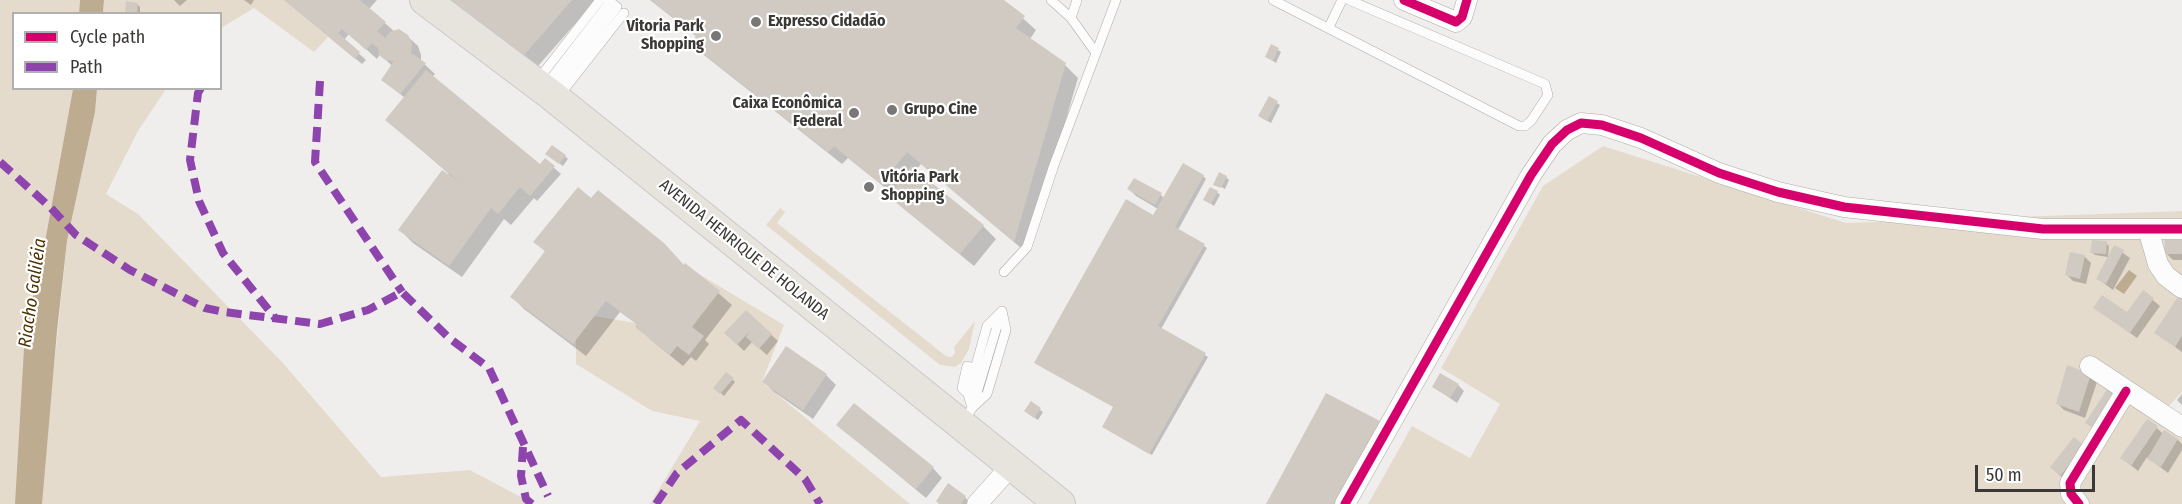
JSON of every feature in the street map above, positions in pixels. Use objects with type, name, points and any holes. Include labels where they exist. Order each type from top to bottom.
[{"type":"main road","name":"AVENIDA HENRIQUE DE HOLANDA","points":[[425,0],[968,417],[1012,465],[1053,502]]},
{"type":"street","points":[[1404,0],[1456,22],[1462,17],[1467,0]]},
{"type":"street","points":[[1345,504],[1537,166],[1552,144],[1567,130],[1581,123],[1602,125],[1641,138],[1719,174],[1778,192],[1844,207],[2043,229],[2182,229]]},
{"type":"street","points":[[2148,229],[2158,264],[2166,276],[2182,288]]},
{"type":"street","points":[[2090,366],[2182,428]]},
{"type":"street","points":[[2078,504],[2071,494],[2070,483],[2126,391]]},
{"type":"street","points":[[977,504],[1012,465]]},
{"type":"lane","points":[[546,91],[600,0]]},
{"type":"lane","points":[[1051,0],[1071,18],[1096,53]]},
{"type":"lane","points":[[1071,18],[1077,0]]},
{"type":"lane","points":[[1004,272],[1027,247],[1116,0]]},
{"type":"lane","points":[[1273,0],[1519,126],[1525,126],[1531,121],[1548,95],[1545,84],[1349,0]]},
{"type":"lane","points":[[1329,27],[1342,0]]},
{"type":"lane","points":[[546,91],[615,6]]},
{"type":"lane","points":[[546,91],[615,6]]},
{"type":"lane","points":[[968,417],[968,394],[984,370],[1006,330],[1002,311],[987,326],[984,370],[987,394],[968,417]]},
{"type":"shaded area","points":[[0,0],[80,0],[79,12],[12,12],[12,90],[73,90],[44,247],[25,331],[18,504],[0,504]]},
{"type":"shaded area","points":[[80,0],[104,0],[103,12],[79,12]]},
{"type":"shaded area","points":[[104,0],[284,0],[328,37],[314,52],[254,8],[222,27],[222,12],[103,12]]},
{"type":"shaded area","points":[[73,90],[97,90],[95,112],[67,241],[42,504],[15,504],[25,331],[44,247]]},
{"type":"shaded area","points":[[97,90],[165,90],[138,131],[106,194],[138,214],[282,362],[381,477],[470,470],[534,504],[40,504],[67,241],[95,112]]},
{"type":"shaded area","points":[[1603,146],[1846,223],[2182,211],[2182,392],[2168,407],[2182,418],[2182,504],[1368,504],[1412,426],[1470,458],[1500,404],[1441,368],[1543,186]]},
{"type":"shaded area","points":[[780,208],[785,212],[777,223],[946,356],[952,357],[955,353],[954,347],[975,321],[969,349],[961,363],[955,367],[940,365],[766,225]]},
{"type":"shaded area","points":[[684,265],[784,325],[762,382],[910,504],[650,504],[700,421],[652,411],[576,364],[576,313],[636,323]]},
{"type":"shaded area","points":[[2129,270],[2137,276],[2124,294],[2115,288]]},
{"type":"building","points":[[284,0],[360,0],[386,22],[377,31],[385,38],[390,32],[399,29],[408,35],[412,44],[411,53],[426,63],[400,94],[381,80],[394,61],[385,60],[372,43],[366,50],[342,29],[338,33],[360,52],[355,59]]},
{"type":"building","points":[[441,0],[572,0],[518,62]]},
{"type":"building","name":"Vitória Park Shopping","points":[[651,0],[1004,0],[1025,16],[1016,28],[1066,63],[1014,242],[907,152],[881,184],[834,146],[828,152],[690,43],[696,36]]},
{"type":"building","points":[[126,1],[138,3],[137,12],[125,12]]},
{"type":"building","points":[[1271,44],[1279,48],[1273,61],[1265,57]]},
{"type":"building","points":[[426,70],[540,164],[545,158],[555,166],[530,196],[520,187],[498,214],[491,208],[449,266],[398,230],[442,170],[461,183],[385,120]]},
{"type":"building","points":[[1269,96],[1278,101],[1267,121],[1258,116]]},
{"type":"building","points":[[552,145],[566,155],[559,164],[545,154]]},
{"type":"building","points":[[1183,163],[1204,175],[1175,227],[1205,244],[1158,326],[1206,353],[1149,454],[1102,427],[1113,407],[1034,363],[1126,199],[1153,215]]},
{"type":"building","points":[[911,166],[984,225],[960,254],[889,197]]},
{"type":"building","points":[[1219,172],[1227,176],[1221,188],[1213,185]]},
{"type":"building","points":[[1134,178],[1162,193],[1155,205],[1127,189]]},
{"type":"building","points":[[578,187],[591,198],[598,190],[664,243],[684,265],[685,263],[720,291],[692,327],[704,336],[689,355],[677,346],[670,355],[635,327],[637,324],[606,301],[573,344],[510,297],[545,251],[533,242]]},
{"type":"building","points":[[1210,187],[1218,191],[1211,204],[1203,200]]},
{"type":"building","points":[[2092,240],[2107,241],[2106,254],[2090,253]]},
{"type":"building","points":[[2165,240],[2182,240],[2182,254],[2165,254]]},
{"type":"building","points":[[2114,245],[2124,250],[2106,284],[2096,279]]},
{"type":"building","points":[[2070,252],[2085,255],[2080,279],[2065,275]]},
{"type":"building","points":[[2143,290],[2154,298],[2130,333],[2093,308],[2102,295],[2127,312]]},
{"type":"building","points":[[2179,295],[2182,298],[2182,336],[2175,347],[2154,333]]},
{"type":"building","points":[[746,310],[772,334],[759,349],[746,337],[749,332],[737,345],[724,333]]},
{"type":"building","points":[[786,346],[827,374],[803,410],[762,382]]},
{"type":"building","points":[[2067,365],[2091,374],[2079,412],[2056,404]]},
{"type":"building","points":[[726,372],[734,378],[720,394],[713,388]]},
{"type":"building","points":[[1440,373],[1459,384],[1450,398],[1432,387]]},
{"type":"building","points":[[2108,388],[2119,395],[2096,430],[2085,423]]},
{"type":"building","points":[[1326,393],[1380,421],[1335,504],[1266,504]]},
{"type":"building","points":[[1031,401],[1041,408],[1034,418],[1024,411]]},
{"type":"building","points":[[854,403],[934,467],[916,489],[836,425]]},
{"type":"building","points":[[2147,419],[2158,426],[2131,466],[2120,458]]},
{"type":"building","points":[[2164,430],[2178,439],[2161,467],[2147,459]]},
{"type":"building","points":[[2074,437],[2085,446],[2060,476],[2050,467]]},
{"type":"building","points":[[948,483],[966,496],[961,504],[939,504],[936,501]]},
{"type":"marked path","points":[[320,81],[315,162],[402,292]]},
{"type":"marked path","points":[[200,90],[190,160],[199,201],[223,253],[276,319]]},
{"type":"marked path","points":[[0,162],[51,208],[76,235],[130,270],[205,308],[320,324],[368,310],[402,292],[449,338],[489,368],[548,496]]},
{"type":"marked path","points":[[656,504],[677,473],[741,420],[805,479],[820,504]]},
{"type":"marked path","points":[[523,447],[521,476],[526,499],[532,504]]},
{"type":"cycle path","points":[[1404,0],[1456,22],[1462,17],[1467,0]]},
{"type":"cycle path","points":[[1345,504],[1531,175],[1552,144],[1567,130],[1581,123],[1602,125],[1641,138],[1719,173],[1778,192],[1844,207],[2043,229],[2182,229]]},
{"type":"cycle path","points":[[2079,504],[2071,494],[2070,483],[2126,391]]},
{"type":"place","name":"Expresso Cidadão","points":[[756,22]]},
{"type":"place","name":"Vitoria Park Shopping","points":[[716,36]]},
{"type":"place","name":"Grupo Cine","points":[[892,110]]},
{"type":"place","name":"Caixa Econômica Federal","points":[[854,113]]},
{"type":"place","name":"Vitória Park Shopping","points":[[869,187]]},
{"type":"water label","name":"Riacho Galiléia","points":[[33,293]]}]
